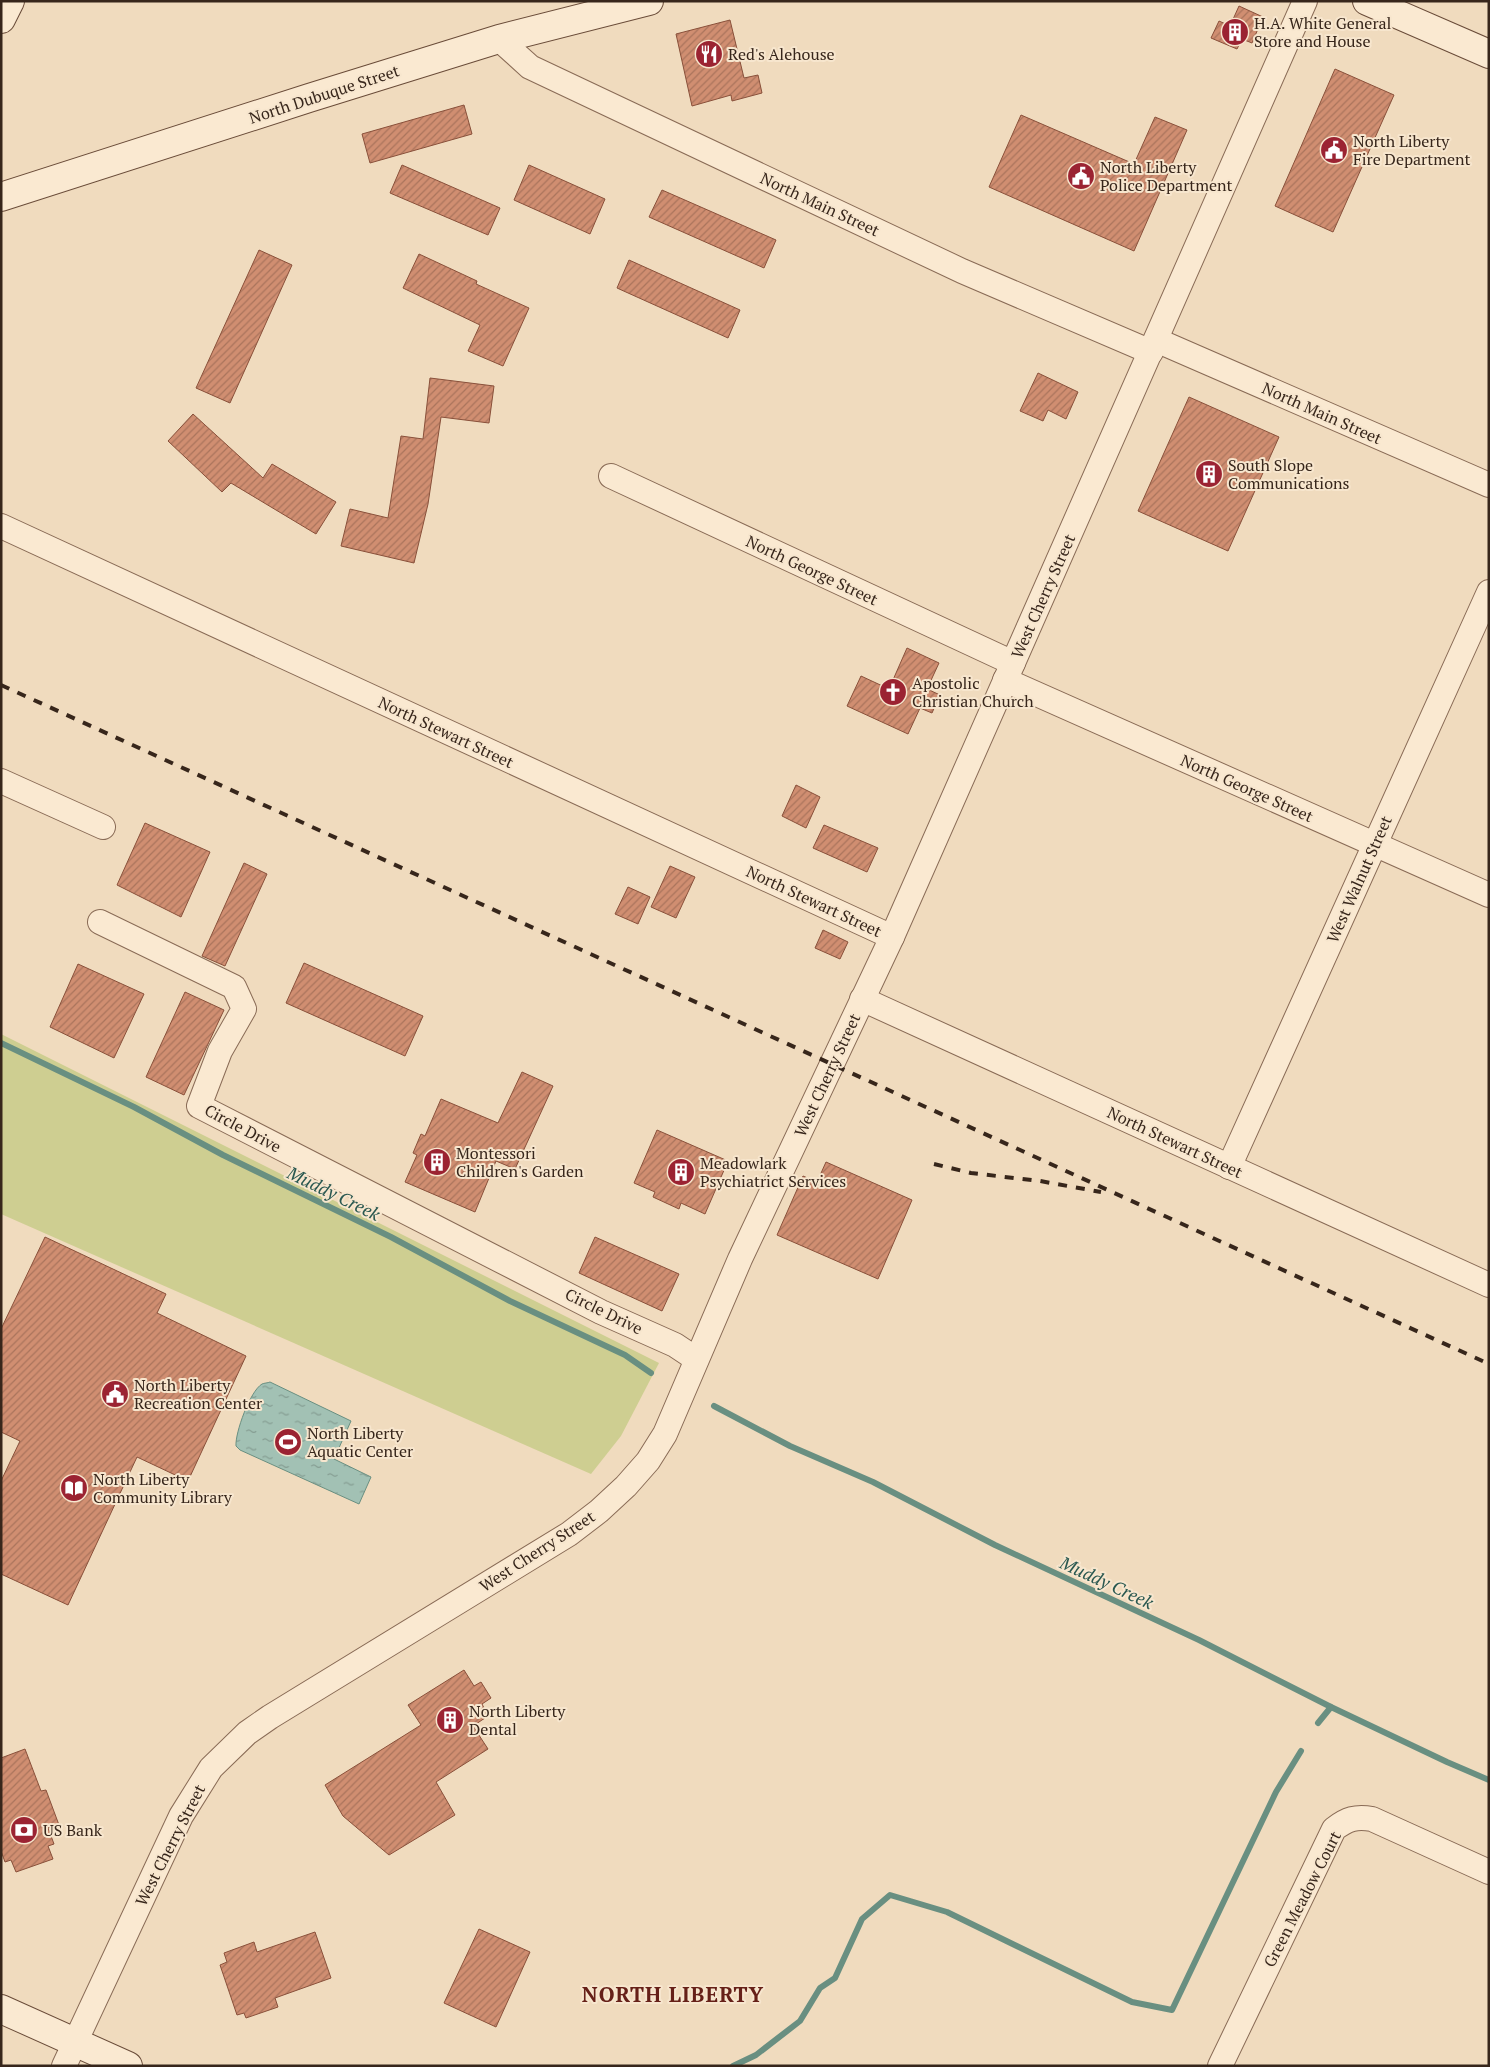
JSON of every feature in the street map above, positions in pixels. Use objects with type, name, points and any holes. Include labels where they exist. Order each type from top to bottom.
[{"type":"main road","points":[[1,19],[10,1]]},
{"type":"main road","name":"North Dubuque Street","points":[[1,197],[499,39],[649,1]]},
{"type":"main road","points":[[1367,1],[1489,54]]},
{"type":"main road","points":[[11,2014],[70,2054],[128,2066]]},
{"type":"street","name":"West Cherry Street","points":[[70,2054],[181,1816],[211,1768],[247,1733],[270,1717],[568,1534],[599,1511],[626,1486],[648,1461],[661,1441],[672,1420],[696,1359],[740,1259],[892,937],[1305,1]]},
{"type":"street","name":"North Main Street","points":[[499,39],[530,68],[962,271],[1153,346],[1489,485]]},
{"type":"street","name":"North George Street","points":[[611,476],[1009,672],[1374,845],[1489,896]]},
{"type":"street","name":"North Stewart Street","points":[[1,526],[892,937]]},
{"type":"street","name":"West Walnut Street","points":[[1229,1167],[1489,592]]},
{"type":"street","points":[[1,781],[103,827]]},
{"type":"street","name":"Circle Drive","points":[[100,922],[234,987],[244,1009],[220,1051],[199,1106],[601,1312],[675,1345],[696,1359]]},
{"type":"street","name":"North Stewart Street","points":[[862,999],[1489,1285]]},
{"type":"street","name":"Green Meadow Court","points":[[1220,2066],[1334,1829],[1346,1820],[1360,1816],[1372,1819],[1489,1872]]},
{"type":"green space","points":[[1,1034],[659,1363],[621,1436],[591,1474],[1,1214]]},
{"type":"water","name":"North Liberty Aquatic Center","points":[[270,1382],[351,1421],[334,1459],[371,1477],[359,1504],[240,1450],[236,1446],[238,1432],[248,1403],[257,1388],[262,1384]]},
{"type":"building","name":"H.A. White General Store and House","points":[[1239,6],[1263,17],[1252,43],[1242,39],[1237,49],[1211,38],[1219,21],[1230,26]]},
{"type":"building","name":"Red's Alehouse","points":[[730,20],[744,78],[758,75],[762,93],[732,101],[731,95],[692,106],[676,34]]},
{"type":"building","name":"North Liberty Fire Department","points":[[1335,69],[1394,95],[1333,232],[1275,206]]},
{"type":"building","points":[[464,105],[472,134],[370,163],[362,134]]},
{"type":"building","name":"North Liberty Police Department","points":[[1021,115],[1134,164],[1155,117],[1187,130],[1134,251],[989,187]]},
{"type":"building","points":[[402,165],[500,208],[488,235],[390,193]]},
{"type":"building","points":[[529,165],[605,199],[590,234],[514,200]]},
{"type":"building","points":[[662,190],[776,240],[764,268],[649,217]]},
{"type":"building","points":[[259,250],[292,265],[230,403],[196,388]]},
{"type":"building","points":[[419,254],[477,281],[476,284],[529,308],[503,366],[468,351],[480,325],[403,288]]},
{"type":"building","points":[[629,260],[740,310],[728,338],[617,288]]},
{"type":"building","points":[[1038,373],[1078,392],[1066,419],[1048,410],[1043,421],[1020,411]]},
{"type":"building","points":[[430,378],[494,386],[489,423],[441,417],[428,504],[414,563],[341,546],[350,509],[388,518],[401,436],[423,439]]},
{"type":"building","name":"South Slope Communications","points":[[1189,397],[1279,437],[1228,551],[1138,511]]},
{"type":"building","points":[[193,414],[263,478],[272,464],[336,502],[316,534],[231,483],[222,492],[168,441]]},
{"type":"building","name":"Apostolic Christian Church","points":[[907,648],[939,663],[927,689],[940,695],[932,713],[920,708],[908,734],[847,706],[861,676],[889,689]]},
{"type":"building","points":[[796,785],[820,797],[806,828],[782,816]]},
{"type":"building","points":[[145,823],[210,852],[181,917],[117,885]]},
{"type":"building","points":[[824,825],[878,848],[867,872],[813,848]]},
{"type":"building","points":[[244,863],[267,874],[225,966],[202,956]]},
{"type":"building","points":[[670,866],[695,877],[676,918],[651,907]]},
{"type":"building","points":[[628,887],[650,897],[638,924],[615,914]]},
{"type":"building","points":[[823,930],[848,942],[840,959],[815,948]]},
{"type":"building","points":[[304,963],[423,1016],[405,1056],[286,1003]]},
{"type":"building","points":[[78,964],[144,994],[114,1058],[50,1027]]},
{"type":"building","points":[[185,992],[224,1010],[184,1095],[146,1077]]},
{"type":"building","points":[[522,1072],[553,1086],[515,1169],[496,1161],[475,1212],[405,1182],[417,1155],[413,1153],[421,1134],[425,1136],[441,1099],[498,1123]]},
{"type":"building","name":"Meadowlark Psychiatrict Services","points":[[657,1130],[728,1161],[705,1214],[681,1203],[679,1209],[653,1197],[655,1192],[634,1183]]},
{"type":"building","points":[[826,1162],[912,1200],[878,1279],[777,1235],[803,1176],[817,1182]]},
{"type":"building","name":"North Liberty Recreation Center","points":[[45,1237],[166,1294],[157,1313],[246,1356],[188,1481],[137,1457],[68,1605],[1,1574],[1,1481],[20,1441],[1,1432],[1,1329]]},
{"type":"building","points":[[595,1237],[679,1274],[662,1311],[579,1273]]},
{"type":"building","points":[[464,1670],[474,1686],[481,1682],[491,1698],[482,1704],[488,1716],[473,1726],[488,1749],[436,1782],[455,1815],[389,1855],[343,1816],[325,1785],[421,1725],[408,1705]]},
{"type":"building","name":"US Bank","points":[[25,1749],[41,1791],[46,1790],[59,1825],[48,1828],[54,1844],[48,1846],[53,1859],[16,1872],[11,1860],[5,1862],[1,1851],[1,1758]]},
{"type":"building","points":[[479,1929],[530,1952],[496,2027],[444,2003]]},
{"type":"building","points":[[315,1932],[331,1978],[275,1998],[278,2007],[246,2018],[244,2013],[237,2015],[220,1965],[227,1962],[224,1953],[254,1942],[257,1952]]},
{"type":"waterway","name":"Muddy Creek","points":[[1,1043],[134,1107],[223,1155],[391,1237],[510,1301],[625,1355],[651,1373]]},
{"type":"waterway","name":"Muddy Creek","points":[[714,1406],[790,1446],[873,1482],[995,1545],[1199,1640],[1331,1707],[1489,1780]]},
{"type":"waterway","points":[[1318,1723],[1331,1707]]},
{"type":"waterway","points":[[733,2066],[756,2055],[800,2021],[820,1988],[835,1978],[862,1919],[890,1895],[947,1912],[1132,2002],[1172,2010],[1276,1792],[1301,1751]]},
{"type":"railway","points":[[1,685],[1489,1364]]},
{"type":"railway","points":[[934,1164],[971,1173],[1040,1181],[1101,1192]]},
{"type":"place","name":"H.A. White General Store and House","points":[[1235,32]]},
{"type":"place","name":"Red's Alehouse","points":[[709,54]]},
{"type":"place","name":"North Liberty Fire Department","points":[[1334,150]]},
{"type":"place","name":"North Liberty Police Department","points":[[1081,176]]},
{"type":"place","name":"South Slope Communications","points":[[1209,474]]},
{"type":"place","name":"Apostolic Christian Church","points":[[893,692]]},
{"type":"place","name":"Montessori Children's Garden","points":[[437,1162]]},
{"type":"place","name":"Meadowlark Psychiatrict Services","points":[[681,1172]]},
{"type":"place","name":"North Liberty Recreation Center","points":[[115,1394]]},
{"type":"place","name":"North Liberty Aquatic Center","points":[[288,1442]]},
{"type":"place","name":"North Liberty Community Library","points":[[74,1488]]},
{"type":"place","name":"North Liberty Dental","points":[[450,1720]]},
{"type":"place","name":"US Bank","points":[[24,1830]]},
{"type":"district","name":"NORTH LIBERTY","points":[[673,1994]]}]
